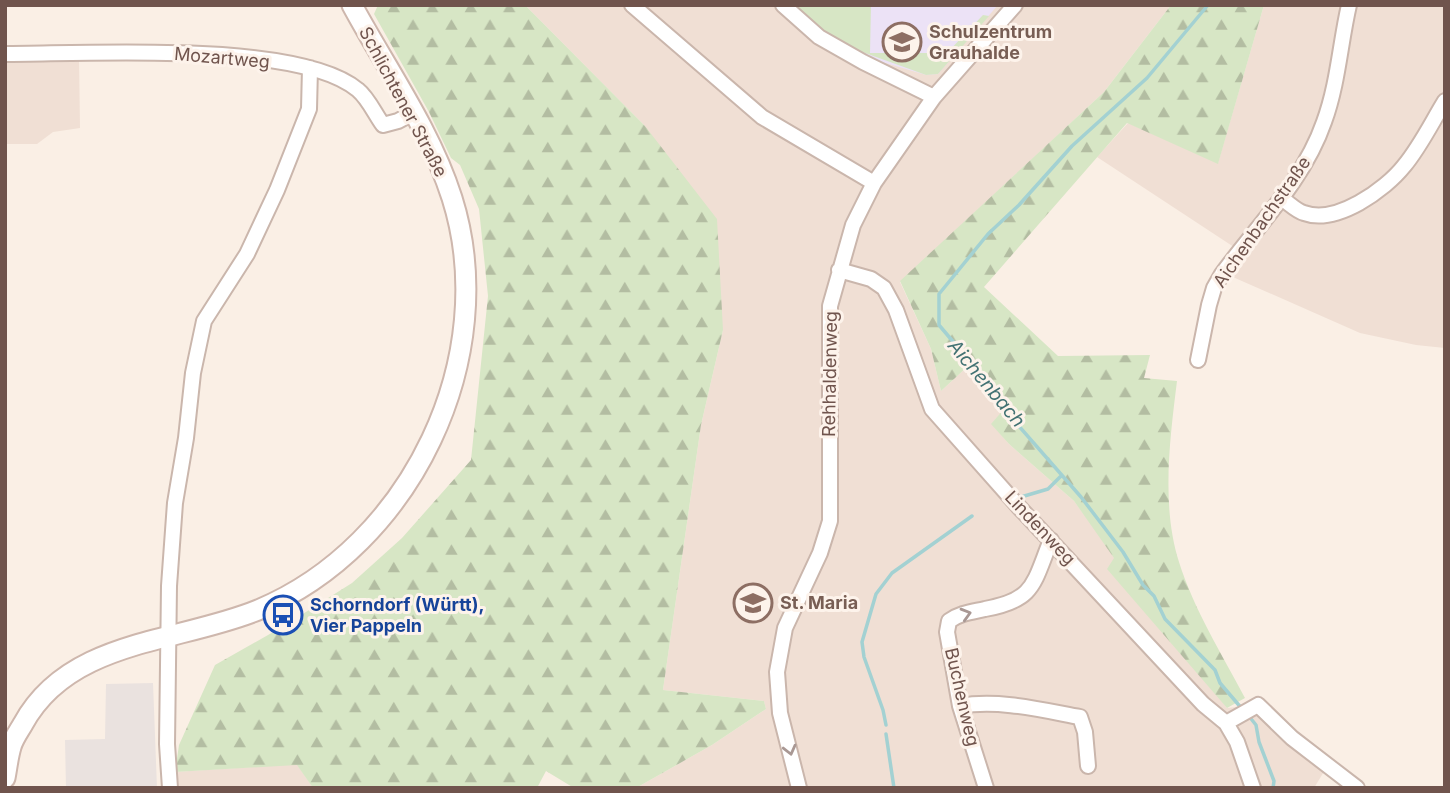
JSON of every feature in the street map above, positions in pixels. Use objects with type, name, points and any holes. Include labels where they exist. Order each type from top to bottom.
[{"type":"main road","name":"Schlichtener Straße","points":[[5,778],[11,746],[26,717],[40,698],[75,669],[100,656],[219,625],[257,611],[315,578],[361,540],[391,506],[417,468],[446,408],[457,366],[466,293],[460,229],[443,172],[414,113],[352,5]]},
{"type":"street","points":[[632,5],[762,117],[874,183]]},
{"type":"street","points":[[783,5],[819,37],[934,97]]},
{"type":"street","name":"Rehhaldenweg","points":[[799,788],[779,704],[777,672],[785,628],[820,553],[830,521],[830,306],[839,270],[853,225],[874,183],[934,97],[1015,5]]},
{"type":"street","name":"Aichenbachstraße","points":[[1198,360],[1214,288],[1306,164],[1324,122],[1339,65],[1349,5]]},
{"type":"street","name":"Mozartweg","points":[[5,54],[196,53],[263,60],[310,68],[338,78],[359,91],[383,125],[414,113]]},
{"type":"street","points":[[170,788],[167,744],[169,586],[175,503],[193,373],[204,321],[247,254],[277,190],[309,109],[310,68]]},
{"type":"street","points":[[1281,198],[1304,213],[1326,215],[1352,207],[1380,189],[1404,167],[1445,101]]},
{"type":"street","name":"Lindenweg","points":[[839,270],[871,279],[884,288],[896,310],[932,409],[1203,704],[1226,723],[1237,741],[1253,788]]},
{"type":"street","name":"Buchenweg","points":[[986,788],[960,706],[947,632],[949,621],[958,615],[1009,605],[1021,597],[1033,584],[1051,540]]},
{"type":"street","points":[[960,706],[977,703],[1002,705],[1080,717],[1085,732],[1088,766]]},
{"type":"street","points":[[1226,723],[1258,705],[1292,738],[1357,788]]},
{"type":"shaded area","points":[[525,5],[1171,5],[1104,92],[900,282],[931,349],[941,391],[967,367],[1006,408],[992,424],[1009,444],[1074,501],[1227,708],[1258,705],[1328,765],[1314,788],[636,788],[712,745],[766,709],[764,701],[663,690],[701,425],[723,330],[645,126]]},
{"type":"shaded area","name":"Schulzentrum Grauhalde","points":[[792,5],[998,5],[938,74],[926,75],[862,56],[833,39]]},
{"type":"shaded area","points":[[1264,5],[1445,5],[1445,348],[1360,333],[1226,274],[1243,253],[1097,157],[1128,123],[1218,163]]},
{"type":"shaded area","points":[[79,57],[80,128],[53,132],[37,144],[5,144],[5,59]]},
{"type":"shaded area","points":[[153,683],[157,788],[66,788],[65,740],[105,739],[106,684]]},
{"type":"shaded area","points":[[297,764],[313,788],[176,788],[175,772]]},
{"type":"green space","points":[[378,5],[525,5],[645,126],[717,219],[723,330],[701,425],[663,690],[764,701],[766,709],[712,745],[636,788],[574,788],[546,771],[537,788],[313,788],[297,765],[175,772],[179,745],[215,665],[352,583],[402,538],[471,460],[488,296],[479,209],[460,165],[451,158],[429,112],[374,14]]},
{"type":"green space","points":[[794,5],[871,5],[870,53],[947,53],[983,15],[989,16],[938,74],[926,75],[843,45],[813,24]]},
{"type":"green space","points":[[1171,5],[1264,5],[1218,164],[1127,123],[984,287],[1058,356],[1150,355],[1144,378],[1177,381],[1169,472],[1173,540],[1192,597],[1245,698],[1227,708],[1107,569],[1114,558],[1074,501],[1009,444],[991,424],[1005,408],[967,367],[941,391],[931,349],[900,281],[1104,92]]},
{"type":"waterway","name":"Aichenbach","points":[[1208,5],[1147,78],[1072,146],[1019,205],[988,234],[939,294],[939,325],[1010,409],[1017,424],[1081,497],[1123,552],[1143,585],[1154,596],[1165,619],[1215,670],[1220,683],[1243,710]]},
{"type":"waterway","points":[[1021,497],[1048,489],[1061,476]]},
{"type":"waterway","points":[[886,725],[864,657],[862,642],[876,594],[892,573],[972,516]]},
{"type":"waterway","name":"Aichenbach","points":[[1248,715],[1256,725],[1259,742],[1274,781],[1273,788]]},
{"type":"waterway","points":[[886,734],[894,788]]},
{"type":"place","name":"Schulzentrum Grauhalde","points":[[902,42]]},
{"type":"place","name":"St. Maria","points":[[753,603]]},
{"type":"place","name":"Schorndorf (Württ), Vier Pappeln","points":[[283,615]]}]
